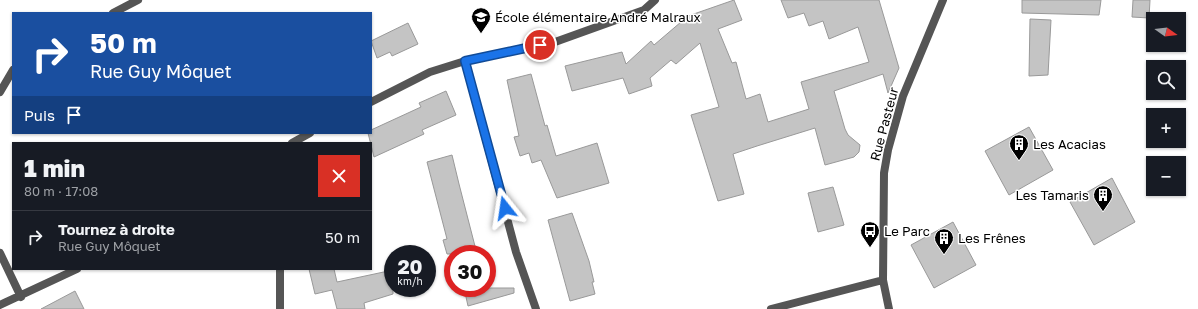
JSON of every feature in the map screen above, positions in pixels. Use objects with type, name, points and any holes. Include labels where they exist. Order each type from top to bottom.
[{"type":"street","points":[[115,12],[138,0]]},
{"type":"street","points":[[372,101],[430,72],[465,61],[555,42],[644,10],[655,0]]},
{"type":"street","name":"Rue Pasteur","points":[[889,309],[883,280],[883,180],[888,150],[903,96],[943,0]]},
{"type":"street","points":[[465,61],[516,252],[536,309]]},
{"type":"street","points":[[0,92],[12,72]]},
{"type":"street","points":[[294,142],[308,134]]},
{"type":"street","points":[[0,253],[21,297]]},
{"type":"street","points":[[0,305],[21,297],[75,270]]},
{"type":"street","points":[[280,270],[280,309]]},
{"type":"street","points":[[771,309],[883,280]]},
{"type":"building","points":[[734,0],[742,20],[718,29],[732,63],[736,62],[746,99],[760,94],[768,122],[809,109],[801,82],[869,62],[858,27],[829,39],[823,21],[809,26],[804,13],[788,18],[781,0],[879,0],[899,68],[888,93],[883,74],[834,91],[845,129],[848,135],[860,145],[859,152],[854,157],[825,165],[815,128],[757,146],[733,154],[744,194],[718,201],[691,115],[719,107],[700,43],[676,64],[671,60],[650,78],[652,86],[629,94],[623,78],[572,91],[565,66],[622,52],[626,64],[651,41],[654,45],[688,16]]},
{"type":"building","points":[[1022,0],[1101,0],[1099,15],[1022,13]]},
{"type":"building","points":[[1133,0],[1150,0],[1149,12],[1146,12],[1146,18],[1132,17]]},
{"type":"building","points":[[1030,19],[1051,20],[1048,75],[1029,76]]},
{"type":"building","points":[[408,23],[418,44],[392,56],[390,52],[377,58],[372,41]]},
{"type":"building","points":[[531,74],[545,126],[547,125],[556,156],[597,143],[609,183],[557,198],[541,160],[532,163],[529,153],[520,156],[514,137],[519,136],[507,80]]},
{"type":"building","points":[[446,91],[456,115],[422,130],[424,134],[374,157],[372,142],[370,142],[368,134],[372,134],[372,130],[421,107],[419,103]]},
{"type":"building","name":"Les Acacias","points":[[1029,127],[1053,170],[1009,195],[985,151]]},
{"type":"building","points":[[452,155],[475,245],[444,245],[443,240],[447,239],[427,162]]},
{"type":"building","name":"Les Tamaris","points":[[1112,178],[1135,222],[1094,245],[1070,202]]},
{"type":"building","points":[[833,187],[844,225],[818,232],[808,193]]},
{"type":"building","points":[[572,213],[589,261],[595,294],[570,301],[548,220]]},
{"type":"building","name":"Les Frênes","points":[[953,222],[976,265],[934,288],[911,245]]},
{"type":"building","points":[[309,270],[334,270],[337,282],[384,272],[384,297],[364,303],[365,309],[337,309],[332,290],[315,294]]},
{"type":"building","points":[[496,288],[514,288],[514,293],[468,306],[466,297],[496,297]]},
{"type":"building","points":[[75,291],[84,309],[41,309]]},
{"type":"place","name":"École élémentaire André Malraux","points":[[481,34]]},
{"type":"place","name":"Les Acacias","points":[[1019,161]]},
{"type":"place","name":"Les Tamaris","points":[[1103,212]]},
{"type":"place","name":"Le Parc","points":[[870,248]]},
{"type":"place","name":"Les Frênes","points":[[944,255]]},
{"type":"route","points":[[505,208],[465,61],[540,45]]}]
